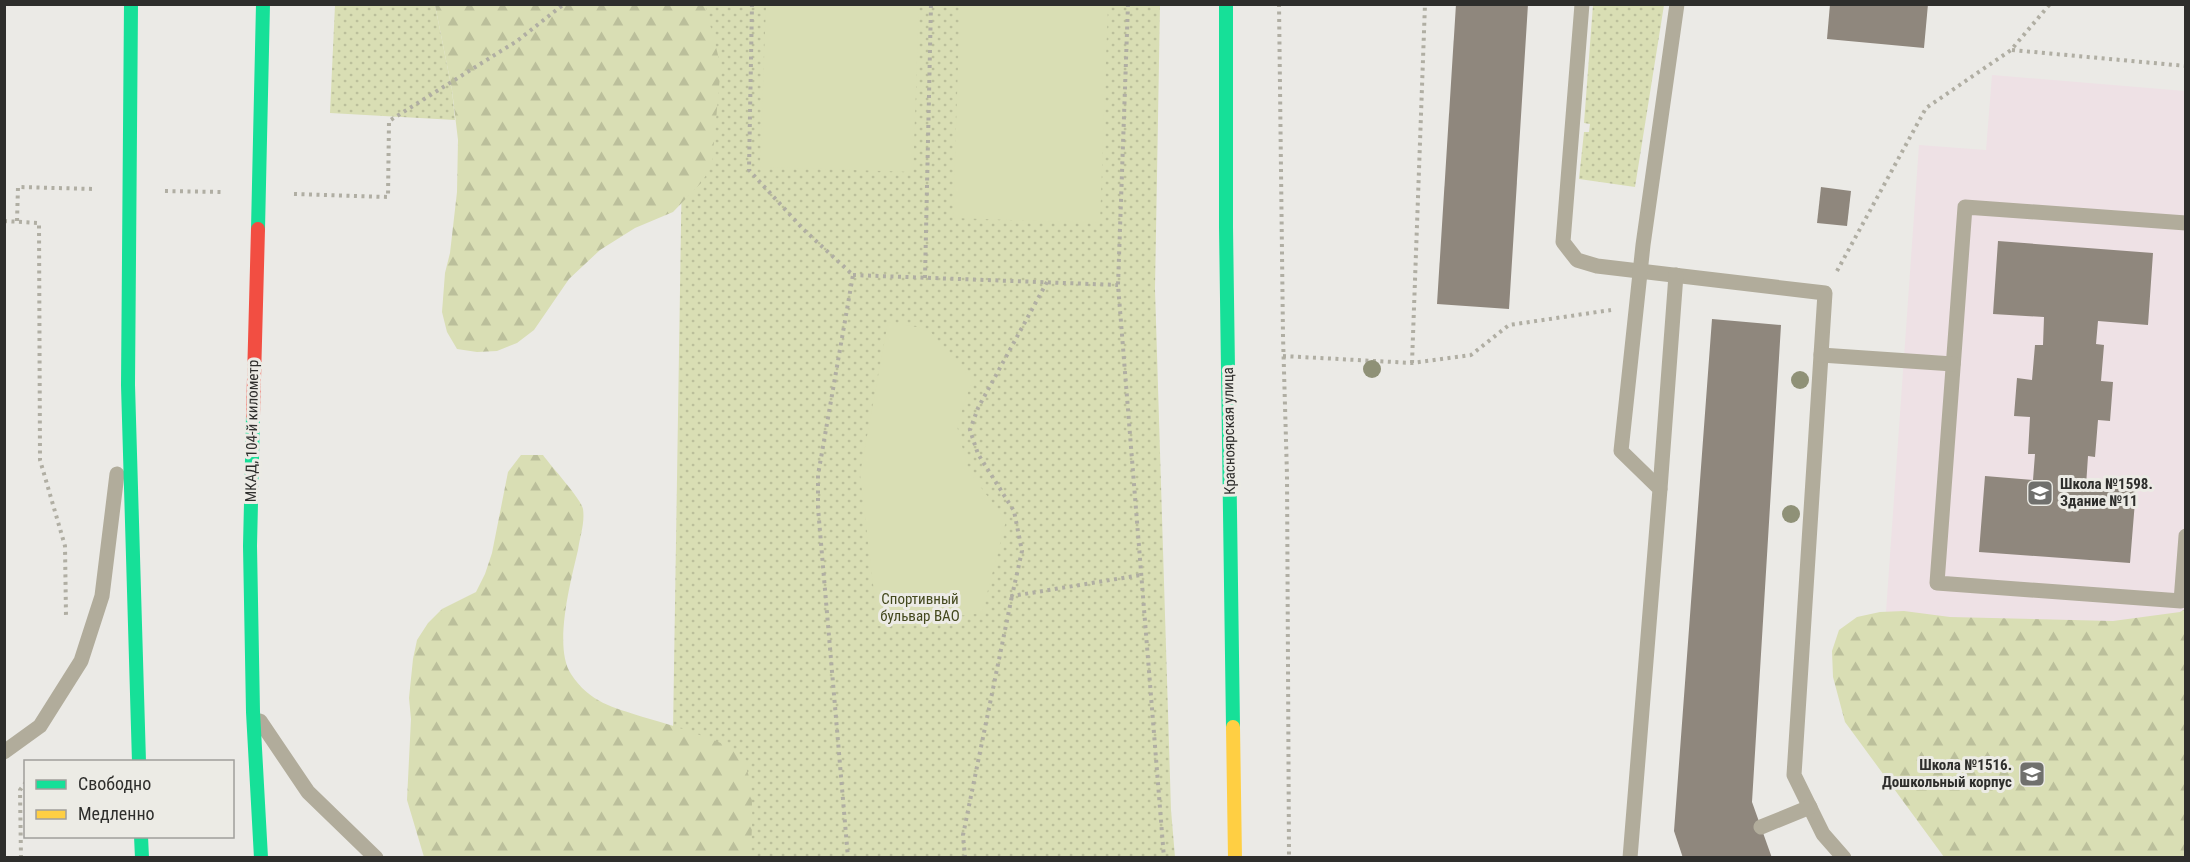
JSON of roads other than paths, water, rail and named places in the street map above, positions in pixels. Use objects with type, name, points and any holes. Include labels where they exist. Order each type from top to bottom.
[{"type":"main road","points":[[131,4],[128,385],[139,760]]},
{"type":"main road","name":"МКАД, 104-й километр","points":[[261,858],[253,712],[250,546],[263,4]]},
{"type":"main road","name":"Красноярская улица","points":[[1226,4],[1226,227],[1235,858]]},
{"type":"main road","points":[[141,838],[142,858]]},
{"type":"lane","points":[[1582,4],[1563,242],[1578,260],[1597,266],[1825,293],[1794,775],[1823,834],[1844,858]]},
{"type":"lane","points":[[1659,489],[1621,450],[1635,306],[1677,4]]},
{"type":"lane","points":[[2186,223],[1965,207],[1937,583],[2181,601],[2186,536]]},
{"type":"lane","points":[[1630,858],[1676,275]]},
{"type":"lane","points":[[1821,355],[1953,364]]},
{"type":"lane","points":[[4,752],[40,726],[81,661],[102,596],[128,385]]},
{"type":"lane","points":[[253,712],[308,792],[376,858]]},
{"type":"lane","points":[[1761,827],[1810,807]]},
{"type":"place","name":"Школа №1598. Здание №11","points":[[2040,493]]},
{"type":"place","name":"Школа №1516. Дошкольный корпус","points":[[2032,774]]},
{"type":"park label","name":"Спортивный бульвар ВАО","points":[[920,608]]}]
